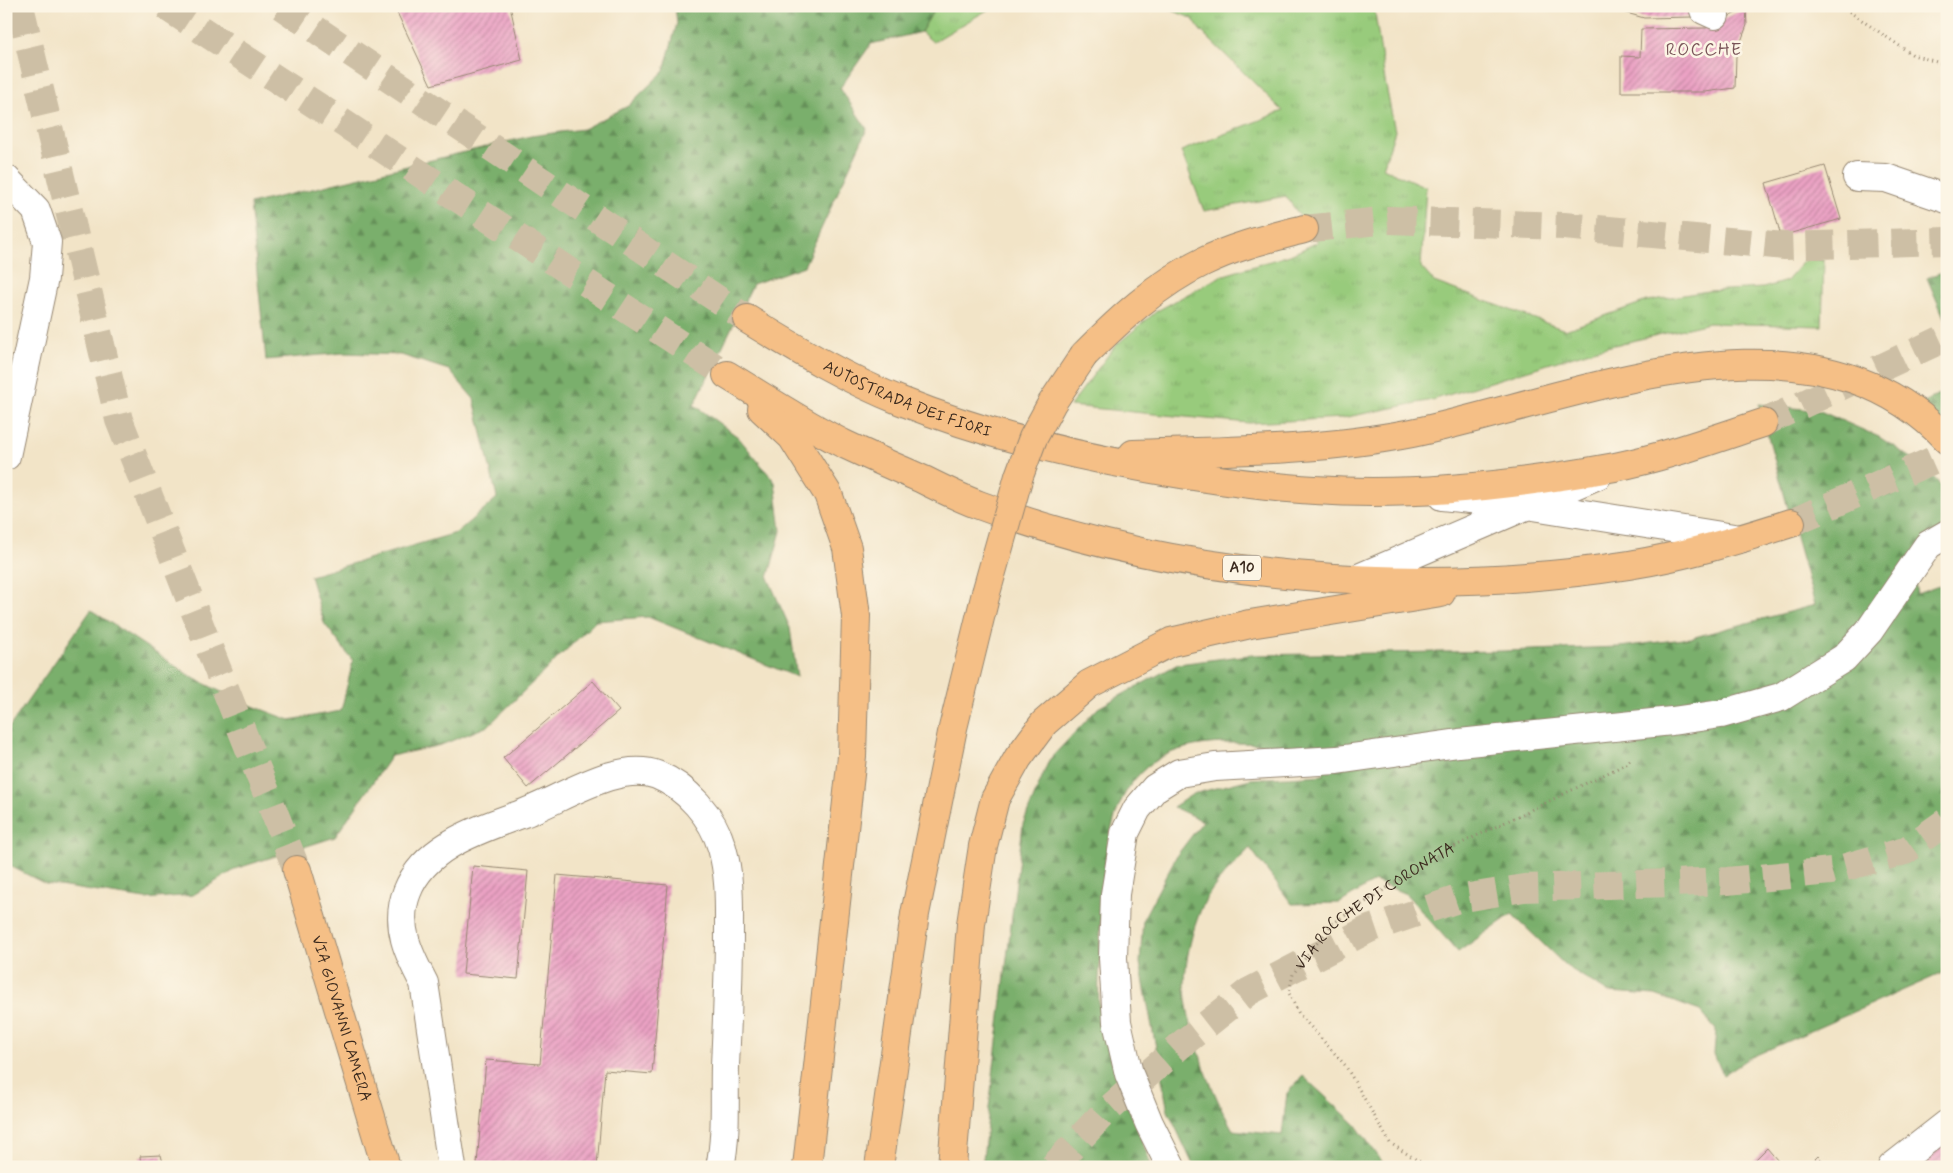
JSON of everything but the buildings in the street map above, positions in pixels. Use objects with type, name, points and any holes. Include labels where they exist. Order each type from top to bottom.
[{"type":"main road","points":[[878,1167],[915,914],[953,728],[986,593],[1033,438],[1052,403],[1084,355],[1144,298],[1202,262],[1249,243],[1304,229]]},
{"type":"main road","name":"AUTOSTRADA DEI FIORI","points":[[747,319],[798,350],[899,400],[992,434],[1078,456]]},
{"type":"main road","points":[[1078,456],[1314,448],[1412,432],[1592,387],[1675,371],[1725,364],[1775,362],[1829,370],[1881,390],[1916,413],[1947,440]]},
{"type":"main road","name":"A10","points":[[807,1167],[852,756],[856,686],[856,616],[847,548],[828,494],[792,437],[727,375],[841,442],[977,505],[1060,533],[1155,556],[1253,570],[1356,579],[1423,580],[1571,572],[1640,563],[1740,539],[1791,523]]},
{"type":"main road","points":[[1078,456],[1225,482],[1316,491],[1400,492],[1471,488],[1617,467],[1763,423]]},
{"type":"main road","points":[[952,1167],[971,924],[983,846],[995,799],[1018,758],[1044,723],[1089,684],[1171,642],[1250,624],[1571,572]]},
{"type":"main road","name":"VIA GIOVANNI CAMERA","points":[[297,870],[386,1167]]},
{"type":"street","points":[[1856,177],[1886,178],[1947,199]]},
{"type":"street","points":[[6,179],[36,210],[47,242],[44,278],[6,456]]},
{"type":"street","points":[[1356,579],[1617,467]]},
{"type":"street","points":[[1400,492],[1527,505],[1740,539]]},
{"type":"street","points":[[1171,1167],[1149,1123],[1129,1074],[1117,1022],[1112,958],[1115,894],[1125,833],[1137,809],[1155,788],[1179,773],[1215,767],[1337,760],[1459,743],[1721,714],[1781,697],[1844,658],[1869,631],[1928,545],[1947,534]]},
{"type":"street","points":[[452,1167],[441,1084],[424,983],[410,956],[400,921],[406,892],[417,872],[442,850],[474,832],[543,806],[590,784],[628,772],[656,774],[687,793],[706,814],[722,847],[729,884],[729,963],[720,1167]]},
{"type":"street","points":[[1892,1167],[1947,1124]]},
{"type":"path","points":[[1841,6],[1913,55],[1947,65]]},
{"type":"path","name":"VIA ROCCHE DI CORONATA","points":[[1428,1167],[1390,1144],[1345,1066],[1299,1014],[1289,993],[1293,974],[1332,924],[1437,856],[1626,764],[1632,758]]},
{"type":"green space","points":[[675,6],[936,6],[921,32],[871,44],[840,88],[867,129],[804,266],[753,284],[694,405],[738,437],[775,482],[781,531],[768,578],[790,628],[797,677],[648,617],[596,621],[488,726],[441,745],[391,756],[335,837],[238,868],[193,895],[145,899],[46,884],[6,864],[6,732],[91,610],[195,679],[242,702],[290,720],[341,711],[353,661],[324,623],[310,576],[456,533],[497,498],[474,399],[449,370],[401,355],[344,353],[266,360],[250,204],[531,136],[583,129],[628,106],[664,71],[677,23]]},
{"type":"green space","points":[[936,6],[994,6],[933,42],[921,32]]},
{"type":"green space","points":[[1162,6],[1374,6],[1385,81],[1395,131],[1383,168],[1426,187],[1421,267],[1434,282],[1565,330],[1647,301],[1708,291],[1763,288],[1787,281],[1806,258],[1824,260],[1822,326],[1709,323],[1593,350],[1432,400],[1342,418],[1249,423],[1070,406],[1115,346],[1157,311],[1221,276],[1290,255],[1318,242],[1286,196],[1204,211],[1181,151],[1283,111],[1200,30],[1193,19]]},
{"type":"green space","points":[[1947,270],[1947,324],[1927,278]]},
{"type":"green space","points":[[1947,391],[1947,429],[1918,405]]},
{"type":"green space","points":[[1759,404],[1820,411],[1879,437],[1924,466],[1947,493],[1947,524],[1909,556],[1917,594],[1947,583],[1947,971],[1747,1059],[1723,1075],[1714,1054],[1716,1030],[1700,1011],[1655,995],[1608,992],[1566,966],[1512,914],[1458,952],[1406,894],[1375,881],[1340,903],[1292,904],[1250,848],[1223,876],[1206,899],[1195,925],[1186,966],[1186,1001],[1190,1020],[1202,1060],[1217,1099],[1233,1130],[1282,1135],[1287,1093],[1303,1076],[1355,1124],[1386,1167],[1194,1167],[1168,1111],[1140,963],[1143,919],[1177,855],[1203,821],[1173,807],[1193,794],[1250,779],[1324,775],[1320,749],[1244,743],[1205,744],[1170,753],[1155,761],[1142,771],[1126,791],[1115,817],[1103,880],[1100,923],[1099,1005],[1114,1067],[1152,1167],[982,1167],[1023,824],[1049,760],[1098,708],[1178,664],[1249,655],[1620,647],[1691,638],[1815,605]]},
{"type":"tunnel","points":[[20,6],[119,420],[297,870]]},
{"type":"tunnel","points":[[165,6],[727,375]]},
{"type":"tunnel","points":[[281,6],[747,319]]},
{"type":"tunnel","points":[[1304,229],[1389,220],[1564,226],[1785,246],[1947,241]]},
{"type":"tunnel","points":[[1763,423],[1947,337]]},
{"type":"tunnel","points":[[1791,523],[1947,454]]},
{"type":"tunnel","points":[[1053,1167],[1101,1116],[1183,1043],[1248,992],[1369,929],[1458,899],[1524,888],[1727,881],[1831,871],[1905,851],[1947,821]]},
{"type":"district","name":"ROCCHE","points":[[1704,50]]}]
